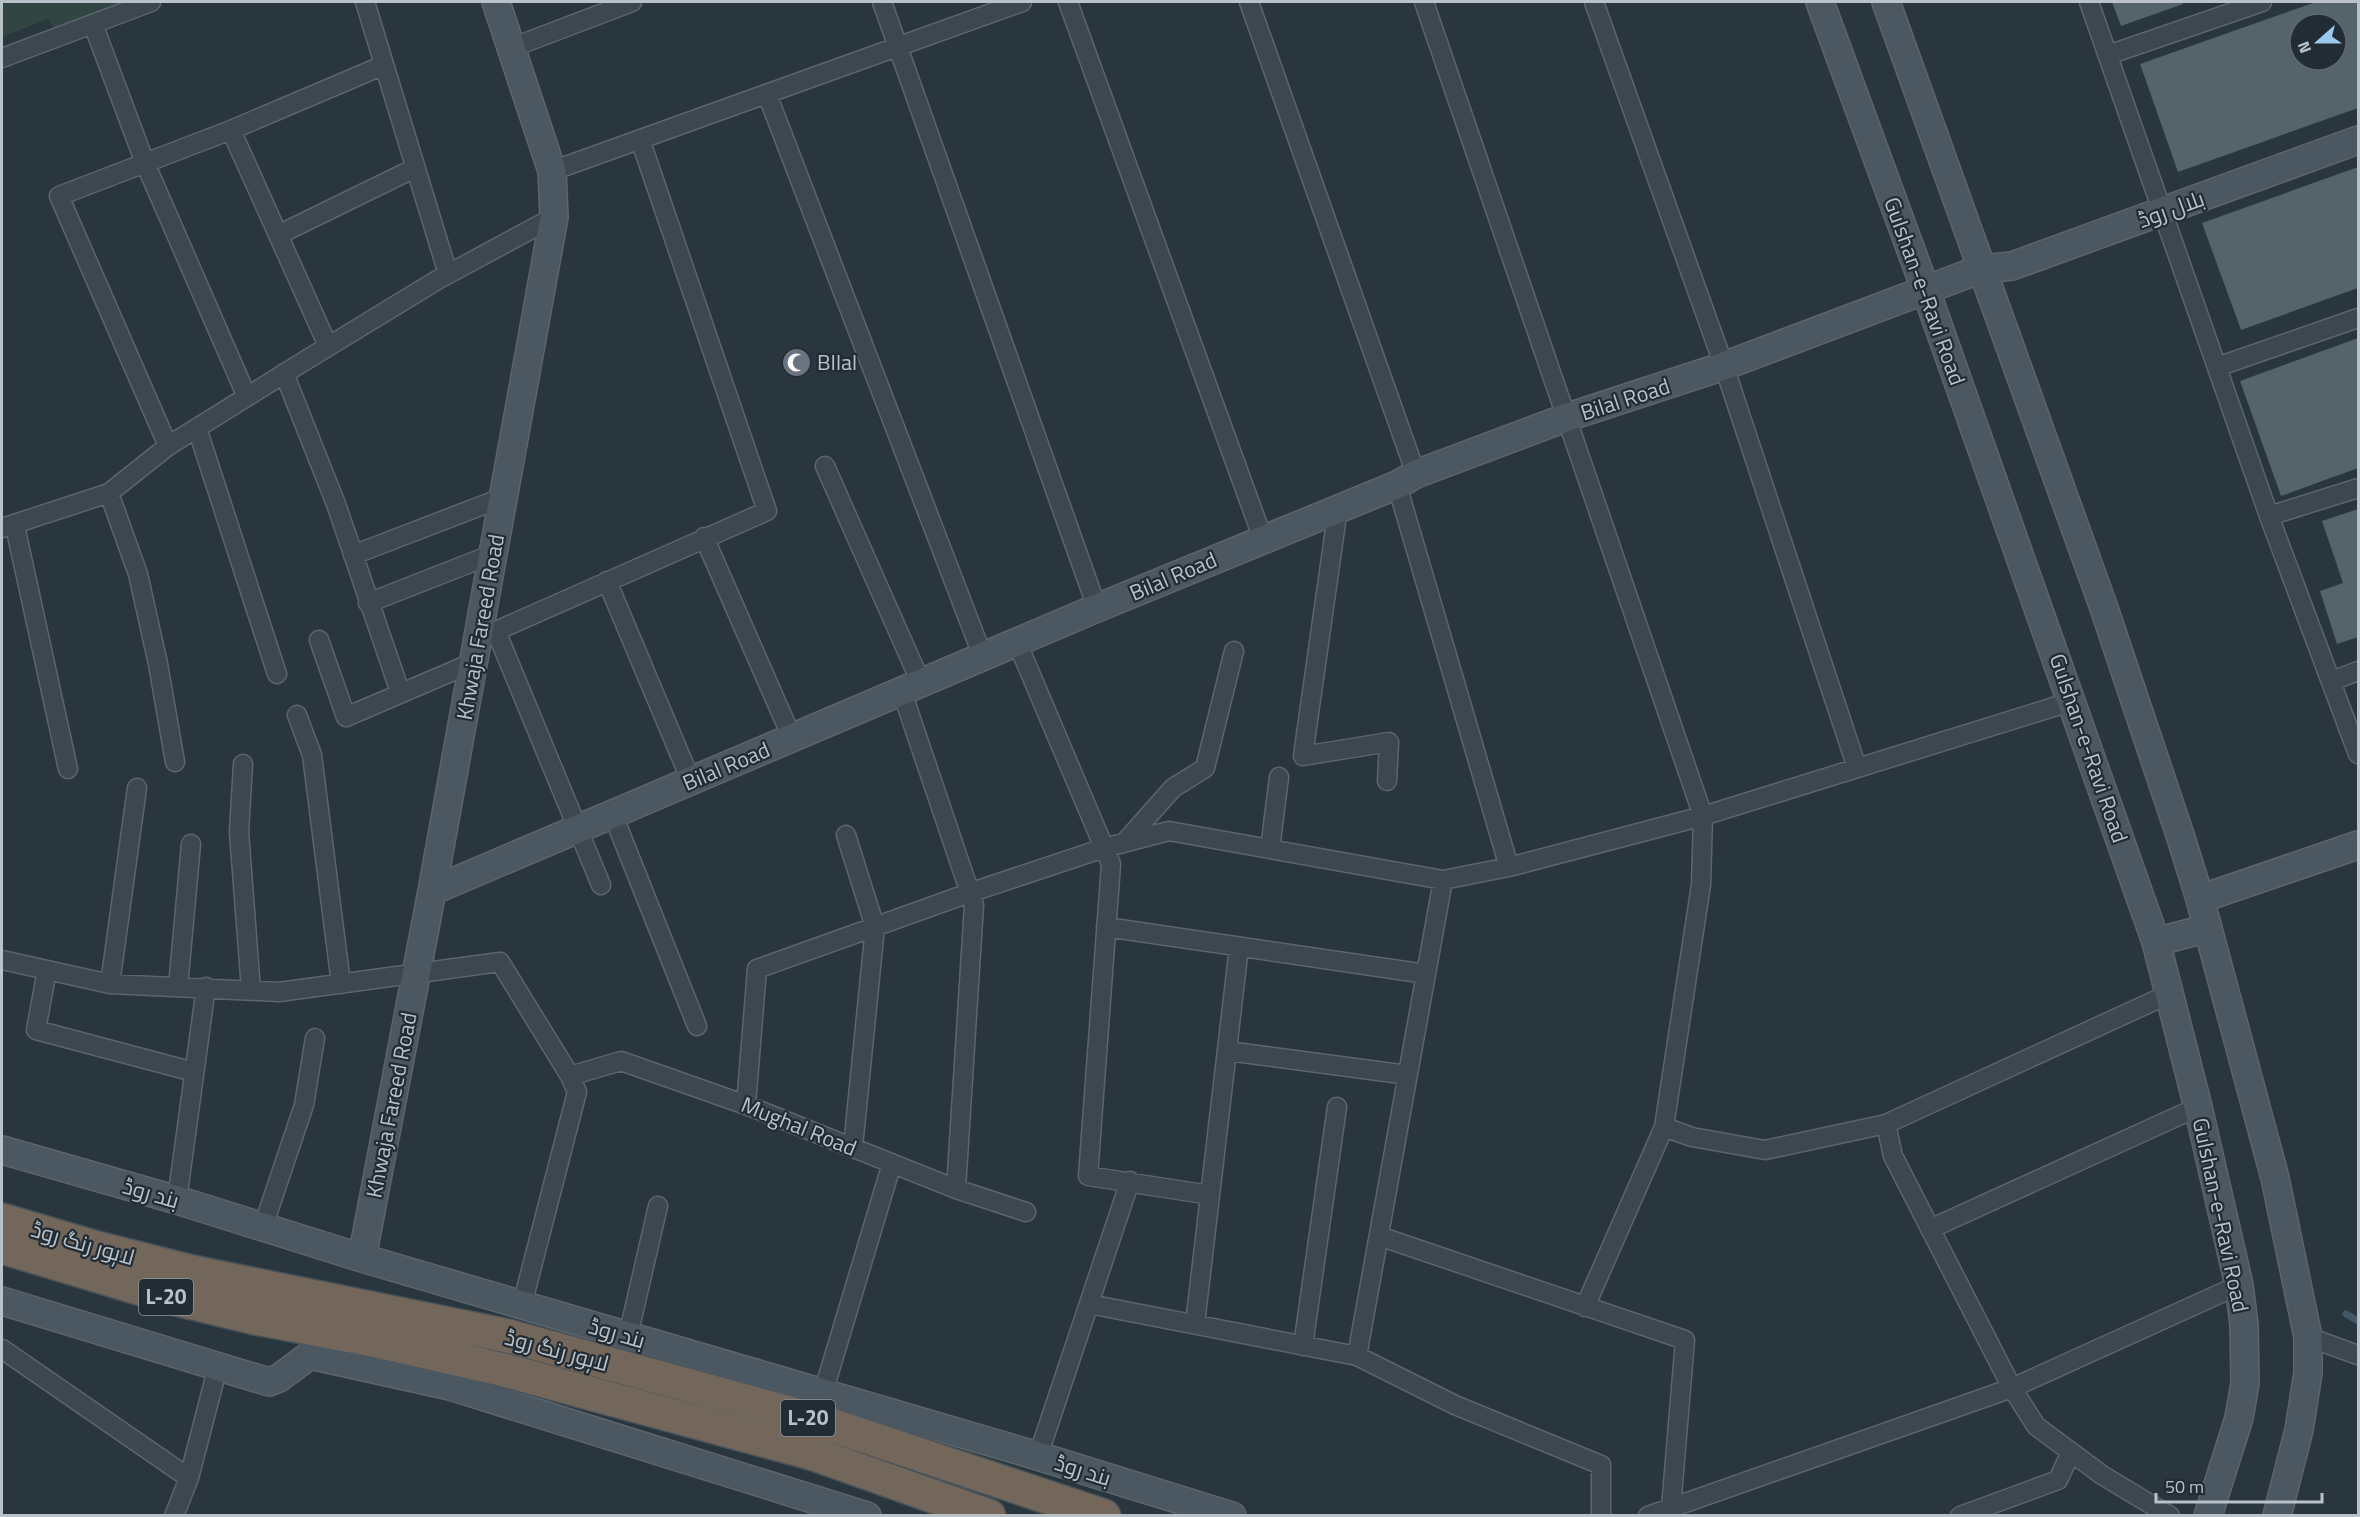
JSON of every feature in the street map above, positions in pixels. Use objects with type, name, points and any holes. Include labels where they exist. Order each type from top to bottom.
[{"type":"highway","name":"لاہور رنگ روڈ","points":[[2,1220],[108,1251],[192,1272],[508,1336],[822,1422],[1104,1515]]},
{"type":"highway","name":"لاہور رنگ روڈ","points":[[2,1247],[168,1297],[255,1318],[504,1370],[811,1454],[989,1515]]},
{"type":"main road","name":"Khwaja Fareed Road","points":[[362,1258],[432,891],[483,644],[494,554],[554,217],[552,171],[496,2]]},
{"type":"main road","name":"Gulshan-e-Ravi Road","points":[[1820,2],[2073,701],[2156,942],[2198,1107],[2239,1285],[2246,1347],[2246,1383],[2239,1418],[2208,1515]]},
{"type":"main road","points":[[1886,2],[2104,608],[2200,899],[2275,1178],[2308,1337],[2305,1400],[2277,1515]]},
{"type":"main road","name":"بلال روڈ","points":[[1926,291],[1982,269],[2012,266],[2358,140]]},
{"type":"main road","name":"Bilal Road","points":[[432,891],[1406,479],[1568,417],[1724,366],[1926,291]]},
{"type":"main road","points":[[2200,899],[2358,845]]},
{"type":"main road","points":[[2156,942],[2208,928]]},
{"type":"main road","name":"بند روڈ","points":[[2,1150],[177,1200],[362,1258],[1232,1515]]},
{"type":"main road","points":[[2,1301],[269,1382],[279,1378],[310,1355],[450,1386],[867,1515]]},
{"type":"street","points":[[2,58],[151,2]]},
{"type":"street","points":[[365,2],[448,274]]},
{"type":"street","points":[[511,48],[632,2]]},
{"type":"street","points":[[882,2],[1097,608]]},
{"type":"street","points":[[552,171],[1022,2]]},
{"type":"street","points":[[1068,2],[1263,539]]},
{"type":"street","points":[[1249,2],[1406,479],[1509,867]]},
{"type":"street","points":[[1424,2],[1703,816],[1701,885],[1664,1128],[1586,1306]]},
{"type":"street","points":[[1594,2],[1724,366],[1857,768]]},
{"type":"street","points":[[2089,2],[2269,516],[2358,754]]},
{"type":"street","points":[[2108,55],[2262,2]]},
{"type":"street","points":[[93,24],[144,163],[247,396]]},
{"type":"street","points":[[168,446],[59,196],[231,130],[384,65]]},
{"type":"street","points":[[767,94],[983,657]]},
{"type":"street","points":[[231,130],[328,346]]},
{"type":"street","points":[[319,640],[346,717],[400,692],[483,644],[608,581],[767,511],[640,139]]},
{"type":"street","points":[[278,235],[415,168]]},
{"type":"street","points":[[68,769],[8,527],[109,493],[168,446],[284,373],[448,274],[554,217]]},
{"type":"street","points":[[2217,367],[2358,318]]},
{"type":"street","points":[[284,373],[336,504],[400,692]]},
{"type":"street","points":[[197,428],[277,674]]},
{"type":"street","points":[[825,466],[912,687],[974,905],[956,1189]]},
{"type":"street","points":[[2269,516],[2358,488]]},
{"type":"street","points":[[109,493],[138,574],[158,664],[175,762]]},
{"type":"street","points":[[353,555],[504,497]]},
{"type":"street","points":[[1338,508],[1303,756],[1389,742],[1387,781]]},
{"type":"street","points":[[705,537],[792,738]]},
{"type":"street","points":[[368,603],[494,554]]},
{"type":"street","points":[[608,581],[691,781]]},
{"type":"street","points":[[1017,642],[1111,864],[1088,1176],[1210,1195]]},
{"type":"street","points":[[483,644],[578,830],[602,885]]},
{"type":"street","points":[[1125,842],[1173,788],[1205,768],[1234,651]]},
{"type":"street","points":[[2332,681],[2358,671]]},
{"type":"street","points":[[746,1105],[757,969],[969,893],[1104,848],[1169,831],[1443,880],[1509,867],[1703,816],[2073,701]]},
{"type":"street","points":[[297,715],[312,755],[341,984]]},
{"type":"street","points":[[243,764],[239,832],[251,990]]},
{"type":"street","points":[[1270,849],[1279,777]]},
{"type":"street","points":[[110,984],[137,788]]},
{"type":"street","points":[[613,815],[697,1026]]},
{"type":"street","points":[[846,835],[875,927],[853,1147]]},
{"type":"street","points":[[178,987],[191,844]]},
{"type":"street","points":[[1357,1356],[1443,880]]},
{"type":"street","points":[[1106,927],[1426,974]]},
{"type":"street","points":[[1196,1324],[1239,947]]},
{"type":"street","points":[[2,960],[110,984],[279,992],[500,962],[570,1076],[577,1092],[522,1305]]},
{"type":"street","points":[[47,970],[36,1030],[194,1072]]},
{"type":"street","points":[[177,1200],[206,987]]},
{"type":"street","points":[[1664,1128],[1692,1137],[1765,1150],[1886,1124],[2169,994]]},
{"type":"street","points":[[263,1227],[304,1105],[315,1038]]},
{"type":"street","points":[[1227,1051],[1408,1075]]},
{"type":"street","name":"Mughal Road","points":[[570,1076],[621,1061],[746,1105],[956,1189],[1026,1212]]},
{"type":"street","points":[[1304,1346],[1337,1107]]},
{"type":"street","points":[[1930,1229],[2198,1107]]},
{"type":"street","points":[[1886,1124],[1893,1156],[2012,1388],[2036,1426],[2102,1475],[2170,1515]]},
{"type":"street","points":[[824,1393],[892,1163]]},
{"type":"street","points":[[1038,1456],[1130,1181]]},
{"type":"street","points":[[628,1336],[658,1206]]},
{"type":"street","points":[[1379,1236],[1685,1340],[1671,1508]]},
{"type":"street","points":[[1648,1515],[2012,1388],[2239,1285]]},
{"type":"street","points":[[1089,1304],[1357,1356],[1455,1405],[1601,1465],[1601,1515]]},
{"type":"street","points":[[2308,1337],[2358,1355]]},
{"type":"street","points":[[2,1349],[189,1478]]},
{"type":"street","points":[[174,1515],[189,1478],[218,1366]]},
{"type":"street","points":[[1960,1515],[2058,1480],[2071,1452]]},
{"type":"green space","points":[[2,2],[125,2],[59,35],[48,19],[2,37]]},
{"type":"building","points":[[2112,2],[2183,2],[2183,4],[2121,26]]},
{"type":"building","points":[[2316,2],[2358,2],[2358,108],[2178,172],[2140,64]]},
{"type":"building","points":[[2358,167],[2358,288],[2241,330],[2202,223]]},
{"type":"building","points":[[2358,338],[2358,468],[2281,496],[2240,381]]},
{"type":"building","points":[[2358,509],[2358,637],[2337,644],[2320,591],[2343,583],[2322,521]]},
{"type":"waterway","points":[[2346,1314],[2358,1321]]},
{"type":"place","name":"BIlal","points":[[796,362]]}]
